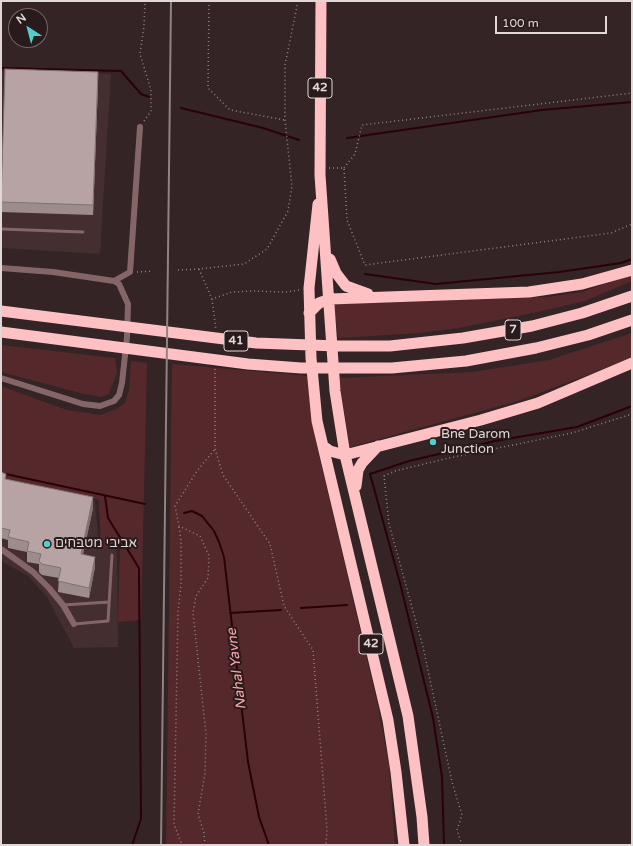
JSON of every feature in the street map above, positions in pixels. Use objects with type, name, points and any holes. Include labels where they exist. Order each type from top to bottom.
[{"type":"highway","name":"42","points":[[321,1],[320,172],[330,299],[334,384],[345,454],[408,716],[422,810],[424,845]]},
{"type":"highway","name":"42","points":[[320,172],[309,288],[309,313],[315,396],[323,446],[388,720],[396,772],[404,845]]},
{"type":"highway","points":[[326,248],[336,273],[346,286],[364,293],[382,296]]},
{"type":"highway","points":[[309,313],[319,303],[330,299],[382,296],[506,293],[549,290],[582,284],[632,270]]},
{"type":"highway","name":"7","points":[[390,346],[463,338],[532,326],[582,313],[632,296]]},
{"type":"highway","points":[[1,307],[45,316]]},
{"type":"highway","name":"41","points":[[1,311],[256,343],[323,346],[390,346]]},
{"type":"highway","name":"7","points":[[392,368],[466,361],[536,348],[588,335],[632,320]]},
{"type":"highway","name":"41","points":[[1,332],[248,364],[301,368],[392,368]]},
{"type":"highway","points":[[323,446],[330,451],[345,454],[481,420],[538,402],[632,363]]},
{"type":"highway","points":[[357,502],[356,478],[358,470],[372,451],[383,444]]},
{"type":"street","points":[[114,281],[130,272],[140,126]]},
{"type":"street","points":[[1,268],[53,272],[114,281],[119,284],[128,304],[128,337],[122,383],[119,395],[114,401],[100,406],[84,404],[1,378]]},
{"type":"street","points":[[1,549],[33,572],[63,605],[74,624]]},
{"type":"lane","points":[[1,229],[83,232]]},
{"type":"lane","points":[[74,624],[108,621],[112,555]]},
{"type":"lane","points":[[63,605],[109,602]]},
{"type":"path","points":[[140,126],[151,111],[151,90],[140,54],[144,26],[145,1]]},
{"type":"path","points":[[209,1],[208,88],[230,110],[285,120]]},
{"type":"path","points":[[178,270],[244,264],[267,249],[288,211],[292,186],[285,120],[285,65],[298,1]]},
{"type":"path","points":[[632,93],[362,125],[355,154],[344,168],[347,220],[365,265],[610,232],[632,224]]},
{"type":"path","points":[[320,172],[344,168]]},
{"type":"path","points":[[199,269],[212,298],[216,320],[216,336]]},
{"type":"path","points":[[130,272],[154,271]]},
{"type":"path","points":[[212,298],[232,292],[287,292],[309,288]]},
{"type":"path","points":[[215,367],[215,449],[223,475],[270,544],[284,606],[313,650],[326,822],[326,845]]},
{"type":"path","points":[[462,845],[456,830],[462,815],[452,782],[447,751],[423,647],[389,524],[384,476],[395,470],[572,433],[632,414]]},
{"type":"path","points":[[182,845],[174,824],[178,612],[182,584],[181,541],[175,506],[197,471],[215,449]]},
{"type":"path","points":[[179,526],[200,536],[209,556],[208,578],[196,596],[193,613],[206,734],[205,773],[198,814],[204,833],[205,845]]},
{"type":"shaded area","points":[[1,70],[111,74],[100,254],[1,248]]},
{"type":"shaded area","points":[[632,274],[632,281],[585,301],[533,313],[459,328],[420,333],[338,338],[334,304],[548,297],[582,292]]},
{"type":"shaded area","points":[[632,333],[632,357],[593,373],[518,401],[350,447],[339,378],[472,372],[549,360]]},
{"type":"shaded area","points":[[1,345],[115,358],[117,373],[109,394],[101,397],[84,394],[1,372]]},
{"type":"shaded area","points":[[131,361],[147,363],[141,620],[118,622],[120,545],[101,550],[99,500],[1,480],[1,386],[67,410],[101,415],[118,408],[125,403],[129,390]]},
{"type":"shaded area","points":[[172,364],[309,376],[317,446],[377,702],[389,764],[395,845],[166,845]]},
{"type":"shaded area","points":[[1,480],[95,500],[99,549],[117,548],[118,647],[74,648],[47,597],[28,576],[1,561]]},
{"type":"building","points":[[5,69],[98,72],[93,205],[1,202]]},
{"type":"building","name":"אביבי מטבחים","points":[[1,472],[6,474],[5,479],[93,497],[81,554],[95,557],[89,588],[58,581],[61,568],[42,564],[39,561],[41,554],[27,551],[29,542],[8,537],[10,530],[1,528]]},
{"type":"waterway","points":[[1,68],[121,71],[141,94],[149,97]]},
{"type":"waterway","points":[[347,138],[542,110],[632,102]]},
{"type":"waterway","points":[[181,108],[263,128],[299,140]]},
{"type":"waterway","points":[[365,274],[436,284],[559,272],[621,263],[632,259]]},
{"type":"waterway","points":[[444,845],[442,777],[433,718],[400,583],[370,474],[409,461],[495,441],[577,427],[632,406]]},
{"type":"waterway","name":"Nahal Yavne","points":[[1,473],[145,504]]},
{"type":"waterway","points":[[105,496],[108,518],[139,568],[141,819],[132,845]]},
{"type":"waterway","name":"Nahal Yavne","points":[[184,513],[192,511],[202,516],[214,531],[224,557],[248,762],[259,817],[269,845]]},
{"type":"waterway","points":[[301,608],[347,605]]},
{"type":"waterway","points":[[230,613],[281,610]]},
{"type":"railway","points":[[161,845],[171,1]]},
{"type":"place","name":"Bne Darom Junction","points":[[433,442]]},
{"type":"place","name":"אביבי מטבחים","points":[[47,544]]}]
